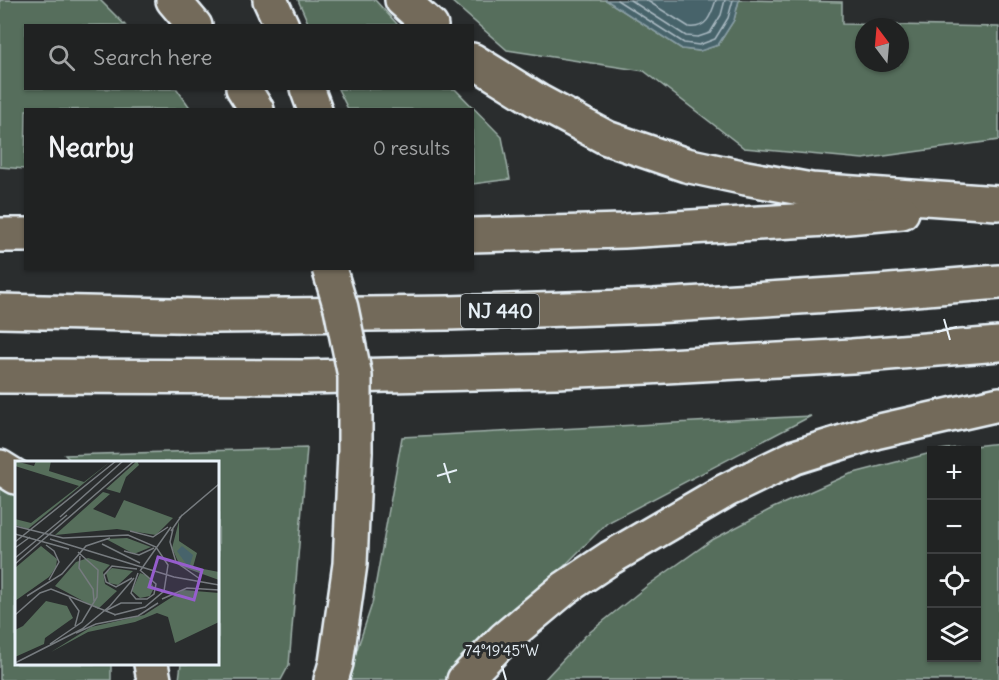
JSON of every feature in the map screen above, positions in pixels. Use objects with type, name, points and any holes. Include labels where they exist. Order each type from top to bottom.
[{"type":"highway","points":[[173,0],[193,24]]},
{"type":"highway","points":[[270,0],[281,24]]},
{"type":"highway","points":[[402,0],[429,24]]},
{"type":"highway","points":[[474,61],[538,101],[607,138],[686,165],[811,190],[998,203]]},
{"type":"highway","points":[[244,90],[256,108]]},
{"type":"highway","points":[[308,90],[314,108]]},
{"type":"highway","points":[[474,235],[624,231],[826,219],[998,203]]},
{"type":"highway","points":[[0,235],[24,236]]},
{"type":"highway","points":[[330,270],[341,308],[355,376],[355,452],[350,564],[336,663],[331,680]]},
{"type":"highway","name":"NJ 440","points":[[0,311],[215,316],[460,313],[654,306],[999,282]]},
{"type":"highway","points":[[0,376],[304,377],[556,371],[852,356],[999,344]]},
{"type":"highway","points":[[464,680],[504,639],[565,588],[610,558],[725,491],[795,457],[875,432],[999,404]]},
{"type":"highway","points":[[0,467],[15,476]]},
{"type":"highway","points":[[489,680],[512,651],[610,558]]},
{"type":"highway","points":[[310,680],[350,564]]},
{"type":"highway","points":[[151,665],[154,680]]},
{"type":"green space","points":[[0,0],[100,0],[124,24],[24,24],[24,90],[178,90],[190,108],[24,108],[24,169],[0,167]]},
{"type":"green space","points":[[298,0],[375,0],[397,24],[309,24]]},
{"type":"green space","points":[[450,0],[606,0],[682,49],[699,51],[718,45],[734,20],[739,0],[842,2],[842,24],[855,24],[855,72],[909,72],[909,25],[999,27],[999,140],[863,159],[744,148],[644,71],[507,50]]},
{"type":"green space","points":[[338,90],[456,90],[474,108],[348,108]]},
{"type":"green space","points":[[474,108],[502,137],[510,179],[474,184]]},
{"type":"green space","points":[[811,416],[607,523],[451,680],[347,680],[372,604],[402,437]]},
{"type":"green space","points":[[999,443],[999,680],[544,680],[585,636],[647,586],[712,540],[773,508],[850,474],[927,454],[927,662],[981,662],[981,446],[973,446]]},
{"type":"green space","points":[[307,448],[289,665],[281,680],[179,680],[181,665],[219,665],[219,461],[71,461],[65,455]]},
{"type":"green space","points":[[0,486],[15,493],[15,665],[111,665],[111,680],[0,680]]},
{"type":"water","points":[[606,0],[739,0],[734,20],[718,45],[700,51],[682,49]]}]
